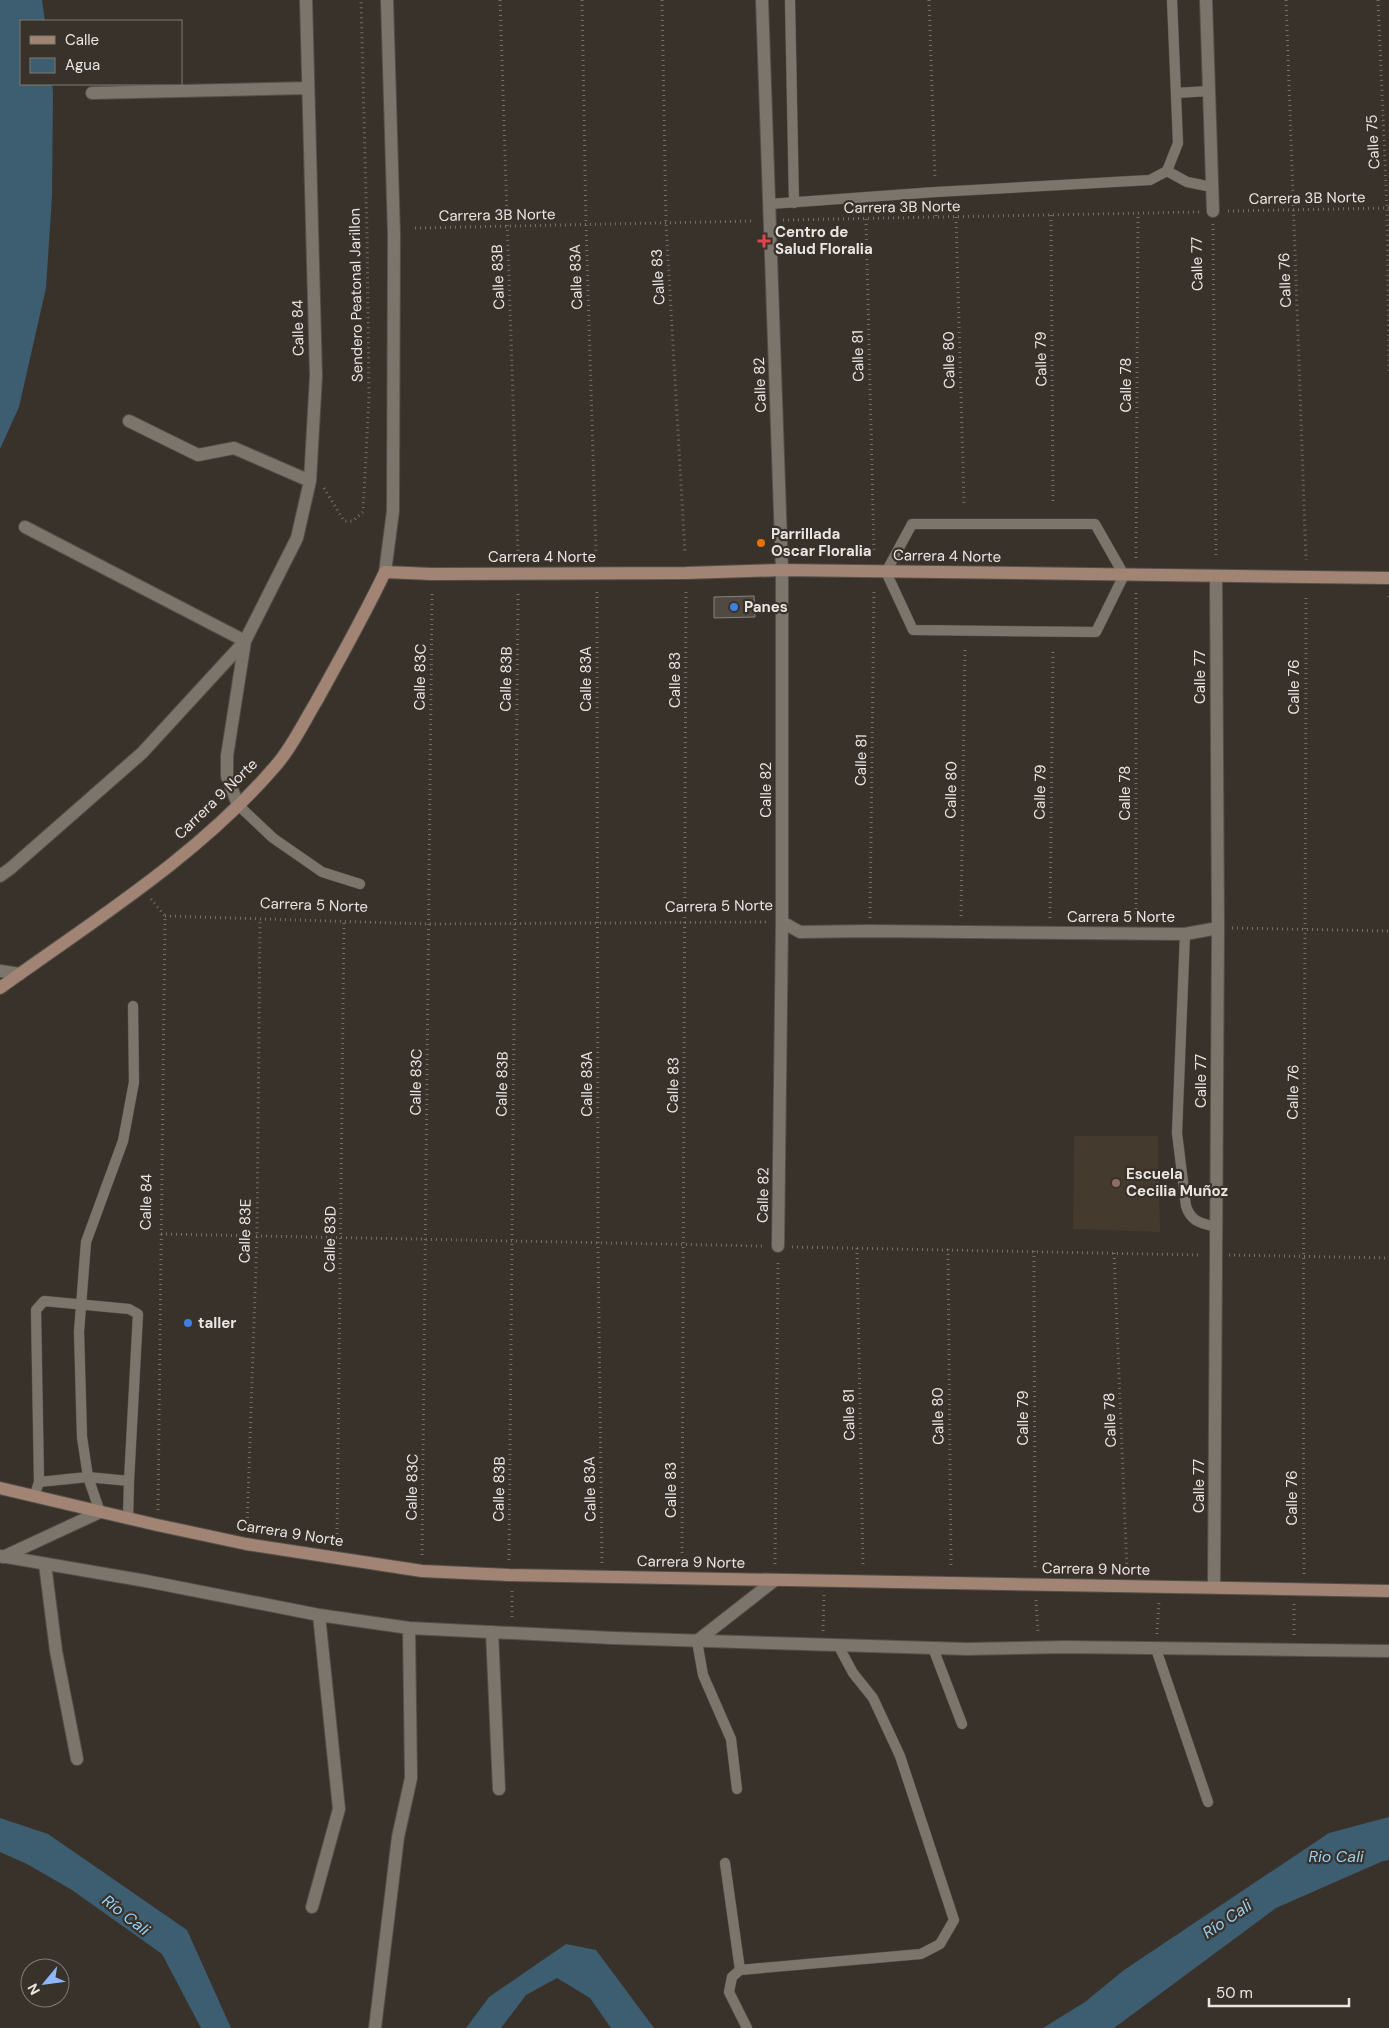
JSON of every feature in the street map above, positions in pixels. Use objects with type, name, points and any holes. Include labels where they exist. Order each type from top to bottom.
[{"type":"street","name":"Calle 84","points":[[245,641],[297,538],[310,481],[316,376],[306,0]]},
{"type":"street","points":[[385,572],[393,501],[394,234],[387,0]]},
{"type":"street","name":"Calle 82","points":[[762,0],[782,570],[782,922],[778,1246]]},
{"type":"street","points":[[1206,0],[1213,211]]},
{"type":"street","points":[[92,93],[308,88]]},
{"type":"street","points":[[129,421],[198,455],[234,448],[310,481]]},
{"type":"street","points":[[25,527],[245,641]]},
{"type":"street","name":"Carrera 4 Norte","points":[[385,572],[432,574],[686,573],[782,570],[1389,578]]},
{"type":"street","name":"Carrera 9 Norte","points":[[0,988],[142,887],[238,805],[279,762],[354,634],[385,572]]},
{"type":"street","name":"Calle 77","points":[[1214,1587],[1218,928],[1216,576]]},
{"type":"street","points":[[238,805],[227,776],[227,756],[245,641]]},
{"type":"street","points":[[0,876],[142,753],[245,641]]},
{"type":"street","name":"Carrera 5 Norte","points":[[782,922],[800,932],[1185,934],[1218,928]]},
{"type":"street","points":[[0,971],[20,974]]},
{"type":"street","name":"Carrera 9 Norte","points":[[0,1488],[158,1526],[246,1544],[422,1571],[682,1579],[1389,1591]]},
{"type":"street","points":[[1,1557],[100,1512]]},
{"type":"street","points":[[1,1557],[146,1580],[318,1615],[409,1628],[697,1641],[933,1648],[1389,1651]]},
{"type":"street","points":[[45,1564],[56,1652],[78,1759]]},
{"type":"street","points":[[697,1641],[775,1580]]},
{"type":"street","points":[[312,1907],[338,1808],[318,1615]]},
{"type":"street","points":[[375,2028],[398,1837],[411,1778],[409,1628]]},
{"type":"street","points":[[492,1632],[499,1789]]},
{"type":"lane","points":[[790,0],[794,203]]},
{"type":"lane","points":[[770,204],[936,192],[1150,180],[1167,171],[1178,143],[1172,0]]},
{"type":"lane","points":[[1176,93],[1209,91]]},
{"type":"lane","points":[[1167,171],[1187,182],[1212,188]]},
{"type":"lane","points":[[912,524],[1095,524],[1124,575],[1096,632],[913,630],[886,572],[912,524]]},
{"type":"lane","points":[[238,805],[273,838],[322,872],[360,884]]},
{"type":"lane","points":[[1185,934],[1177,1133],[1186,1206],[1189,1216],[1198,1222],[1216,1227]]},
{"type":"lane","points":[[100,1512],[88,1477],[82,1436],[79,1332],[86,1242],[123,1141],[134,1082],[133,1006]]},
{"type":"lane","points":[[34,1496],[39,1482],[36,1310],[44,1301],[129,1309],[138,1314],[128,1518]]},
{"type":"lane","points":[[39,1482],[88,1477],[129,1480]]},
{"type":"lane","points":[[697,1641],[703,1675],[731,1739],[737,1789]]},
{"type":"lane","points":[[747,2028],[730,1992],[732,1977],[740,1970],[921,1954],[940,1944],[954,1920],[900,1756],[873,1698],[853,1673],[838,1645]]},
{"type":"lane","points":[[933,1648],[962,1724]]},
{"type":"lane","points":[[1156,1649],[1208,1802]]},
{"type":"lane","points":[[725,1863],[740,1970]]},
{"type":"path","name":"Sendero Peatonal Jarillon","points":[[310,481],[326,489],[344,521],[353,521],[363,512],[369,387],[361,0]]},
{"type":"path","name":"Calle 83B","points":[[500,0],[518,553]]},
{"type":"path","name":"Calle 83A","points":[[582,0],[586,224],[596,553]]},
{"type":"path","name":"Calle 83","points":[[662,0],[666,223],[685,553]]},
{"type":"path","points":[[929,0],[936,217]]},
{"type":"path","name":"Calle 76","points":[[1286,0],[1306,560]]},
{"type":"path","name":"Calle 75","points":[[1378,0],[1388,208],[1389,374]]},
{"type":"path","name":"Carrera 3B Norte","points":[[415,228],[1388,208]]},
{"type":"path","name":"Calle 77","points":[[1213,211],[1216,559]]},
{"type":"path","name":"Calle 78","points":[[1136,558],[1138,213]]},
{"type":"path","name":"Calle 79","points":[[1050,215],[1053,503]]},
{"type":"path","name":"Calle 80","points":[[956,217],[964,503]]},
{"type":"path","name":"Calle 81","points":[[866,219],[874,553]]},
{"type":"path","name":"Calle 81","points":[[870,931],[874,589]]},
{"type":"path","name":"Calle 83","points":[[682,1579],[686,591]]},
{"type":"path","name":"Calle 83A","points":[[597,592],[598,1242],[602,1577]]},
{"type":"path","name":"Calle 83B","points":[[512,1633],[518,593]]},
{"type":"path","name":"Calle 78","points":[[1136,593],[1136,934]]},
{"type":"path","name":"Calle 83C","points":[[422,1571],[432,594]]},
{"type":"path","name":"Calle 76","points":[[1293,1651],[1299,1590],[1306,929],[1306,595]]},
{"type":"path","name":"Calle 80","points":[[961,932],[965,648]]},
{"type":"path","name":"Calle 79","points":[[1050,934],[1053,650]]},
{"type":"path","points":[[142,887],[165,916]]},
{"type":"path","name":"Carrera 5 Norte","points":[[165,916],[429,924],[782,922]]},
{"type":"path","name":"Calle 84","points":[[158,1526],[165,916]]},
{"type":"path","name":"Calle 83E","points":[[246,1544],[257,1236],[260,919]]},
{"type":"path","name":"Calle 83D","points":[[336,1557],[344,922]]},
{"type":"path","points":[[1218,928],[1389,931]]},
{"type":"path","points":[[775,1580],[778,1246]]},
{"type":"path","name":"Calle 81","points":[[857,1248],[863,1582]]},
{"type":"path","name":"Calle 80","points":[[948,1250],[951,1583]]},
{"type":"path","name":"Calle 79","points":[[1034,1251],[1036,1585],[1039,1648]]},
{"type":"path","name":"Calle 78","points":[[1114,1253],[1128,1586]]},
{"type":"path","points":[[823,1644],[824,1581]]},
{"type":"path","points":[[1156,1649],[1159,1587]]},
{"type":"shaded area","name":"Escuela Cecilia Muñoz","points":[[1074,1136],[1158,1136],[1160,1232],[1073,1229]]},
{"type":"water","points":[[0,0],[42,0],[45,20],[20,20],[20,85],[52,85],[52,196],[46,288],[19,407],[0,449]]},
{"type":"water","name":"Rio Cali","points":[[1389,1817],[1389,1860],[1276,1908],[1114,2028],[1043,2028],[1085,2002],[1124,1970],[1329,1833]]},
{"type":"water","name":"Río Cali","points":[[0,1818],[48,1834],[187,1930],[231,2028],[201,2028],[162,1954],[72,1890],[27,1864],[0,1852]]},
{"type":"water","points":[[566,1944],[596,1950],[654,2028],[611,2028],[590,1998],[557,1978],[526,1995],[501,2028],[466,2028],[489,1997]]},
{"type":"building","name":"Panes","points":[[754,596],[755,617],[714,618],[714,597]]},
{"type":"place","name":"Centro de Salud Floralia","points":[[764,241]]},
{"type":"place","name":"Parrillada Oscar Floralia","points":[[761,543]]},
{"type":"place","name":"Panes","points":[[734,607]]},
{"type":"place","name":"Escuela Cecilia Muñoz","points":[[1116,1183]]},
{"type":"place","name":"taller","points":[[188,1323]]}]
